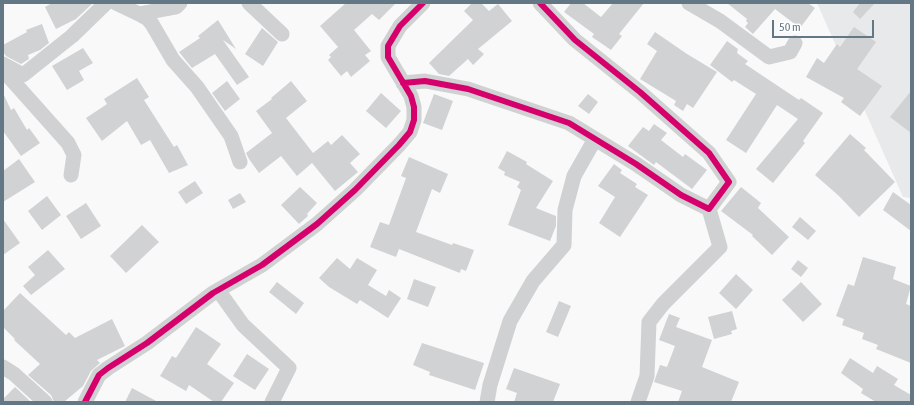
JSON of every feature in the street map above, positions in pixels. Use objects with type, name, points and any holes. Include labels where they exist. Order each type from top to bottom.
[{"type":"street","points":[[3,64],[23,75],[72,36],[106,3]]},
{"type":"street","points":[[116,3],[148,19],[152,24],[173,60],[197,87],[231,136],[240,162]]},
{"type":"street","points":[[139,14],[176,7],[180,3]]},
{"type":"street","points":[[249,3],[282,34]]},
{"type":"street","points":[[85,402],[100,375],[108,368],[147,342],[218,290],[262,265],[317,224],[355,190],[399,145],[410,132],[414,120],[414,107],[403,83],[388,57],[388,46],[400,26],[423,3]]},
{"type":"street","points":[[540,3],[575,40],[640,92],[709,153],[728,182],[709,209]]},
{"type":"street","points":[[689,3],[720,21],[769,57],[790,52],[795,43]]},
{"type":"street","points":[[3,70],[68,143],[74,155],[72,175]]},
{"type":"street","points":[[403,83],[424,81],[468,90],[569,123],[681,195],[709,209],[720,247],[663,304],[649,322],[647,376],[638,402]]},
{"type":"street","points":[[487,402],[490,385],[510,321],[533,281],[564,245],[565,210],[574,176],[595,139]]},
{"type":"street","points":[[218,290],[243,326],[288,368],[272,402]]},
{"type":"street","points":[[3,367],[14,374],[45,402]]},
{"type":"shaded area","points":[[817,3],[911,3],[911,198],[903,197]]},
{"type":"building","points":[[52,3],[93,3],[76,19],[56,29],[45,7]]},
{"type":"building","points":[[346,3],[396,3],[379,20],[372,14],[354,30],[371,51],[365,55],[370,61],[351,77],[347,71],[341,76],[328,60],[331,57],[329,55],[338,47],[320,26]]},
{"type":"building","points":[[472,3],[481,3],[489,11],[498,4],[512,21],[478,49],[484,54],[473,65],[468,59],[449,76],[439,74],[429,63],[473,20],[464,11]]},
{"type":"building","points":[[571,3],[583,3],[601,17],[613,3],[644,3],[619,34],[622,36],[611,50],[592,37],[594,34],[564,12]]},
{"type":"building","points":[[727,3],[808,3],[815,8],[800,28],[775,9],[753,34],[745,27],[748,23],[746,21],[747,19]]},
{"type":"building","points":[[860,3],[875,3],[860,19],[853,12]]},
{"type":"building","points":[[218,20],[236,49],[223,40],[249,77],[237,85],[215,54],[192,68],[179,52],[200,38],[198,36]]},
{"type":"building","points":[[42,24],[49,43],[40,50],[28,55],[29,59],[21,64],[6,56],[3,52],[3,45],[27,32],[26,30]]},
{"type":"building","points":[[854,27],[876,42],[857,69],[882,86],[860,116],[841,102],[844,98],[806,77],[817,58],[824,63],[837,44],[840,47]]},
{"type":"building","points":[[262,28],[278,42],[263,66],[245,54]]},
{"type":"building","points":[[655,32],[717,72],[693,108],[687,104],[683,111],[674,105],[676,101],[640,79],[657,51],[647,44]]},
{"type":"building","points":[[727,41],[738,49],[737,53],[748,61],[745,64],[799,100],[801,98],[823,113],[803,141],[805,143],[773,183],[756,169],[798,119],[777,105],[746,153],[726,140],[756,94],[734,80],[732,82],[710,65]]},
{"type":"building","points":[[83,48],[93,63],[79,71],[84,80],[67,90],[52,66]]},
{"type":"building","points":[[137,78],[149,97],[144,100],[174,147],[177,145],[188,165],[169,173],[150,140],[141,145],[127,121],[102,141],[86,118],[107,104],[104,99]]},
{"type":"building","points":[[227,81],[240,99],[225,111],[212,93]]},
{"type":"building","points":[[291,81],[307,101],[286,118],[313,153],[328,141],[331,145],[342,135],[360,154],[350,163],[358,172],[335,191],[312,163],[297,176],[281,156],[259,173],[246,153],[272,133],[256,111],[272,99],[271,98]]},
{"type":"building","points":[[911,91],[911,133],[890,117]]},
{"type":"building","points":[[3,93],[11,110],[14,108],[27,130],[29,128],[40,143],[21,156],[3,131]]},
{"type":"building","points":[[381,93],[401,111],[386,128],[366,111]]},
{"type":"building","points":[[434,94],[453,101],[442,130],[423,123]]},
{"type":"building","points":[[588,94],[598,102],[589,114],[578,106]]},
{"type":"building","points":[[654,124],[667,133],[661,140],[683,157],[685,154],[707,170],[692,189],[656,162],[654,165],[628,146],[643,127],[649,131]]},
{"type":"building","points":[[850,134],[866,148],[864,150],[895,182],[859,217],[839,196],[815,175]]},
{"type":"building","points":[[507,151],[527,162],[526,164],[553,181],[536,208],[556,216],[556,226],[550,241],[508,225],[521,190],[517,187],[520,182],[504,175],[505,172],[498,168]]},
{"type":"building","points":[[409,157],[448,174],[440,193],[432,189],[416,232],[452,245],[453,243],[474,250],[466,271],[461,269],[460,273],[399,249],[396,257],[370,247],[380,222],[389,225],[406,178],[401,176]]},
{"type":"building","points":[[19,159],[35,182],[3,202],[3,171]]},
{"type":"building","points":[[614,164],[622,170],[620,173],[637,184],[635,187],[648,195],[620,237],[599,223],[615,197],[598,186]]},
{"type":"building","points":[[195,181],[203,193],[186,204],[178,192]]},
{"type":"building","points":[[300,187],[317,203],[307,214],[308,216],[299,224],[281,205]]},
{"type":"building","points":[[741,187],[761,203],[758,208],[789,237],[772,255],[752,236],[753,235],[721,211]]},
{"type":"building","points":[[893,192],[911,205],[911,231],[883,210]]},
{"type":"building","points":[[240,193],[246,202],[233,209],[228,200]]},
{"type":"building","points":[[47,196],[61,215],[42,230],[28,211]]},
{"type":"building","points":[[86,203],[101,226],[81,239],[66,216]]},
{"type":"building","points":[[800,217],[816,231],[808,240],[792,227]]},
{"type":"building","points":[[3,219],[20,243],[3,255]]},
{"type":"building","points":[[142,225],[159,242],[126,273],[110,256]]},
{"type":"building","points":[[48,250],[65,269],[31,295],[23,286],[35,275],[28,267]]},
{"type":"building","points":[[863,257],[896,267],[893,279],[911,286],[906,304],[911,306],[911,363],[876,349],[878,345],[862,339],[864,333],[842,325],[844,319],[836,316],[848,284],[854,286]]},
{"type":"building","points":[[337,258],[350,269],[357,258],[377,270],[368,285],[386,296],[389,290],[401,298],[388,318],[360,300],[357,304],[329,287],[319,278]]},
{"type":"building","points":[[798,260],[808,268],[801,277],[791,269]]},
{"type":"building","points":[[736,274],[753,290],[736,309],[719,293]]},
{"type":"building","points":[[414,279],[436,287],[428,307],[407,299]]},
{"type":"building","points":[[277,282],[304,303],[296,314],[269,292]]},
{"type":"building","points":[[801,282],[822,304],[803,322],[782,300]]},
{"type":"building","points":[[20,293],[66,335],[69,332],[75,338],[112,319],[125,346],[97,360],[100,363],[91,371],[83,386],[64,402],[54,402],[51,395],[28,375],[40,364],[14,340],[15,339],[3,327],[3,311]]},
{"type":"building","points":[[559,301],[571,306],[558,337],[546,332]]},
{"type":"building","points":[[732,311],[737,329],[731,331],[732,334],[714,339],[708,317]]},
{"type":"building","points":[[669,314],[680,318],[676,327],[712,340],[702,367],[739,382],[731,402],[678,402],[682,391],[654,382],[660,365],[667,367],[675,346],[659,340]]},
{"type":"building","points":[[196,327],[221,344],[207,364],[234,383],[221,402],[214,402],[189,385],[186,391],[160,376],[172,356],[176,358]]},
{"type":"building","points":[[422,343],[484,363],[475,390],[429,375],[430,372],[413,365]]},
{"type":"building","points":[[247,354],[269,369],[255,390],[233,376]]},
{"type":"building","points":[[850,358],[873,373],[877,366],[898,379],[894,385],[911,395],[911,402],[876,402],[861,393],[863,389],[841,373]]},
{"type":"building","points":[[514,368],[560,384],[553,402],[514,402],[517,393],[506,389]]},
{"type":"building","points":[[15,387],[31,402],[3,402],[3,399]]},
{"type":"building","points":[[132,388],[158,402],[125,402]]},
{"type":"cycle path","points":[[85,402],[99,375],[147,343],[213,293],[262,265],[317,224],[355,190],[399,145],[410,132],[414,120],[414,107],[411,96],[388,57],[388,46],[400,26],[423,3]]},
{"type":"cycle path","points":[[403,83],[425,81],[468,89],[569,123],[636,164],[681,195],[709,209],[729,182],[709,153],[640,92],[575,40],[540,3]]}]
